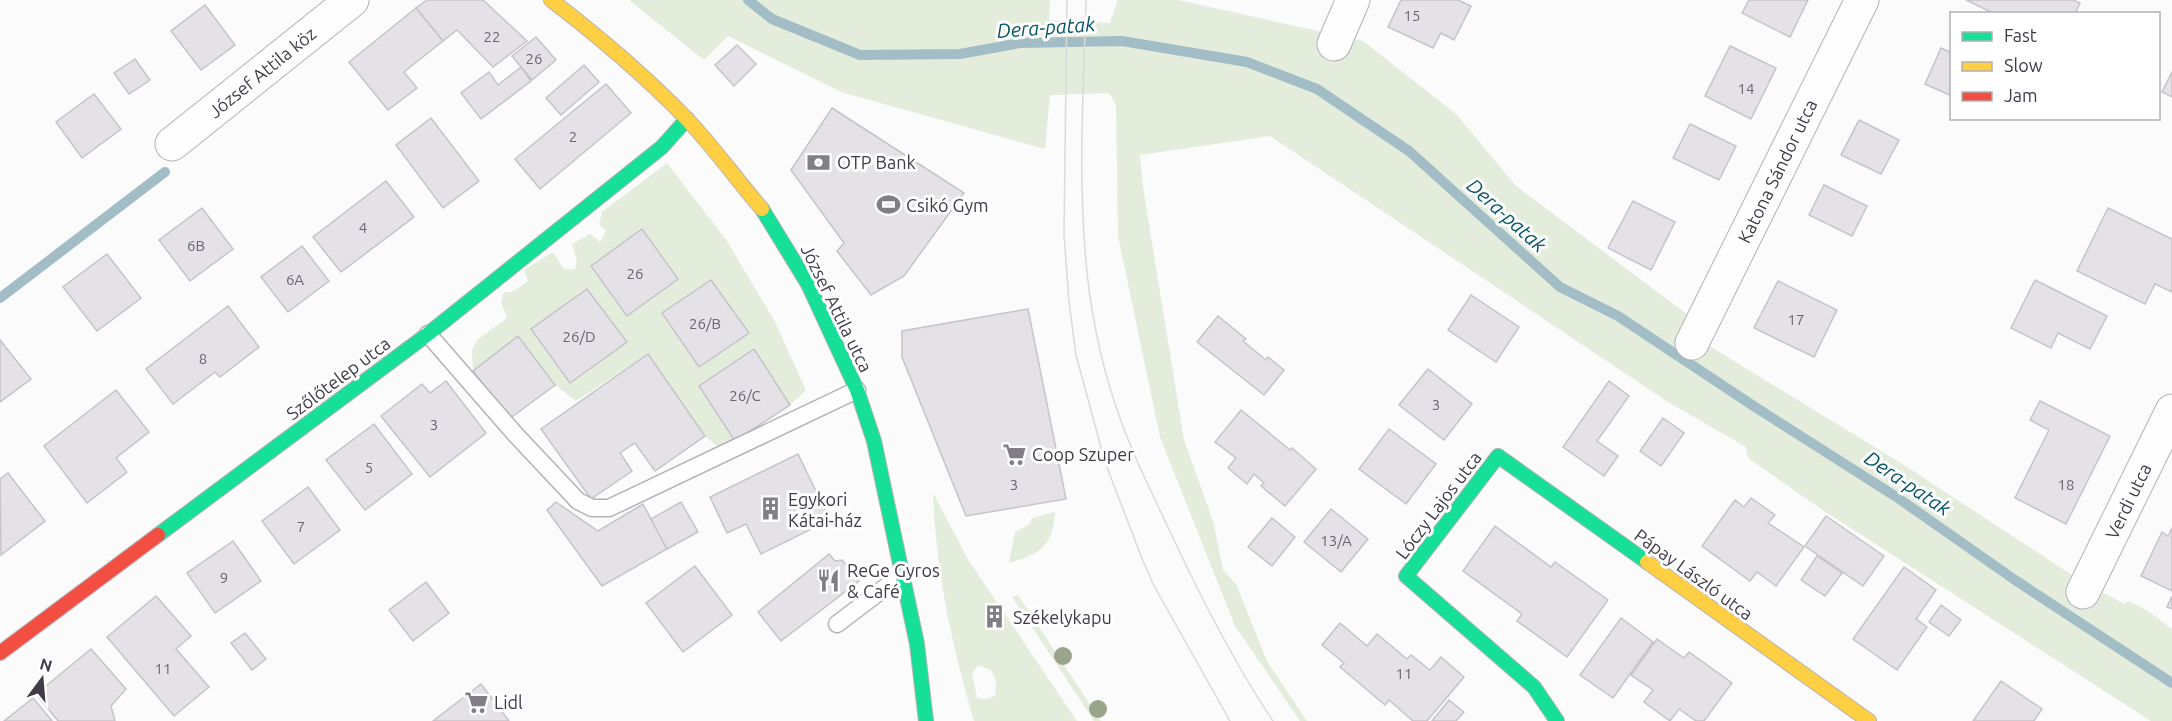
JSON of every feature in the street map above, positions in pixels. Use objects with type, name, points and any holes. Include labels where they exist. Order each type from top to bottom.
[{"type":"street","name":"József Attila köz","points":[[172,144],[352,0]]},
{"type":"street","name":"József Attila utca","points":[[551,0],[589,29],[645,78],[687,120],[765,213],[808,284],[857,390],[874,441],[917,644],[926,721]]},
{"type":"street","points":[[1334,44],[1353,0]]},
{"type":"street","name":"Katona Sándor utca","points":[[1692,343],[1862,0]]},
{"type":"street","name":"Szőlőtelep utca","points":[[0,652],[428,334],[662,147],[687,120]]},
{"type":"street","name":"Verdi utca","points":[[2083,592],[2172,411]]},
{"type":"street","name":"Lóczy Lajos utca","points":[[1498,456],[1406,576],[1533,687],[1557,721]]},
{"type":"street","name":"Pápay László utca","points":[[1498,456],[1869,721]]},
{"type":"street","points":[[917,644],[939,710]]},
{"type":"lane","points":[[428,334],[570,493],[578,501],[592,508],[609,508],[619,504],[857,390]]},
{"type":"lane","points":[[837,624],[903,574]]},
{"type":"green space","points":[[629,0],[1050,0],[1049,20],[1110,23],[1118,0],[1178,0],[1363,41],[1456,114],[1516,186],[1688,315],[1698,339],[1904,465],[2078,579],[2124,604],[2129,601],[2148,611],[2172,629],[2172,721],[2151,721],[1821,509],[1748,458],[1746,447],[1668,402],[1270,136],[1140,155],[1143,187],[1184,440],[1213,521],[1223,570],[1236,584],[1267,661],[1307,721],[1300,721],[1235,626],[1160,437],[1118,236],[1116,105],[1109,93],[1050,95],[1045,149],[841,92],[728,36],[704,60]]},
{"type":"green space","points":[[667,163],[727,241],[774,320],[806,390],[790,405],[754,350],[699,386],[735,441],[719,448],[705,436],[648,354],[576,401],[555,385],[518,337],[473,371],[472,351],[477,340],[507,318],[501,302],[504,292],[512,292],[528,281],[524,270],[553,252],[564,269],[575,269],[577,260],[572,244],[590,234],[600,242],[606,231],[599,225],[602,212]],"holes":[[[642,230],[678,279],[627,316],[591,266]],[[711,280],[748,333],[699,367],[662,314]],[[587,289],[626,342],[570,383],[531,329]]]},
{"type":"green space","points":[[933,493],[969,561],[1077,721],[974,721],[946,608]],"holes":[[[978,665],[991,670],[996,681],[995,696],[987,699],[977,698],[972,673]]]},
{"type":"green space","points":[[1055,512],[1051,533],[1043,547],[1029,556],[1009,563],[1015,532],[1029,525],[1032,518]]},
{"type":"green space","points":[[1018,595],[1101,721],[1094,721],[1012,597]]},
{"type":"building","points":[[427,0],[483,0],[527,41],[493,67],[457,30],[443,41],[416,8]]},
{"type":"building","points":[[1401,0],[1458,0],[1471,6],[1454,40],[1441,33],[1433,48],[1388,27]]},
{"type":"building","points":[[1749,0],[1808,0],[1790,37],[1742,13]]},
{"type":"building","points":[[1966,0],[2073,0],[2080,3],[2076,12],[1991,12]]},
{"type":"building","points":[[205,5],[235,45],[201,70],[171,31]]},
{"type":"building","points":[[416,8],[443,41],[404,72],[417,88],[388,110],[349,62]]},
{"type":"building","points":[[536,37],[556,60],[532,80],[512,56]]},
{"type":"building","points":[[737,45],[756,64],[734,86],[715,65]]},
{"type":"building","points":[[1730,46],[1776,68],[1751,119],[1705,96]]},
{"type":"building","points":[[1941,48],[1950,52],[1950,95],[1925,84]]},
{"type":"building","points":[[135,59],[150,80],[129,94],[114,73]]},
{"type":"building","points":[[584,65],[599,82],[561,115],[546,98]]},
{"type":"building","points":[[521,67],[531,81],[481,119],[461,93],[489,72],[498,85]]},
{"type":"building","points":[[2172,72],[2172,97],[2162,92]]},
{"type":"building","points":[[606,84],[631,113],[540,189],[515,159]]},
{"type":"building","points":[[94,94],[121,129],[82,158],[56,122]]},
{"type":"building","points":[[832,108],[964,193],[904,276],[871,295],[837,251],[844,243],[791,170]]},
{"type":"building","points":[[431,118],[479,181],[443,208],[396,145]]},
{"type":"building","points":[[1859,120],[1899,140],[1881,174],[1841,155]]},
{"type":"building","points":[[1690,124],[1736,146],[1719,180],[1673,158]]},
{"type":"building","points":[[386,181],[414,217],[341,272],[313,237]]},
{"type":"building","points":[[1824,185],[1867,206],[1852,236],[1809,215]]},
{"type":"building","points":[[1633,201],[1675,222],[1651,270],[1608,248]]},
{"type":"building","points":[[202,208],[233,249],[190,281],[159,240]]},
{"type":"building","points":[[2108,208],[2172,239],[2172,292],[2155,284],[2145,304],[2077,271]]},
{"type":"building","points":[[642,229],[678,279],[627,316],[591,266]]},
{"type":"building","points":[[302,246],[329,281],[288,312],[261,277]]},
{"type":"building","points":[[107,254],[141,298],[97,331],[63,287]]},
{"type":"building","points":[[711,280],[749,333],[699,367],[662,313]]},
{"type":"building","points":[[2035,280],[2107,316],[2090,349],[2058,333],[2051,348],[2011,328]]},
{"type":"building","points":[[1778,281],[1837,310],[1814,357],[1754,328]]},
{"type":"building","points":[[587,289],[627,342],[570,383],[531,329]]},
{"type":"building","points":[[1471,295],[1519,327],[1496,362],[1448,330]]},
{"type":"building","points":[[228,306],[259,347],[220,377],[215,372],[173,404],[146,369]]},
{"type":"building","points":[[1028,309],[1066,499],[966,516],[902,357],[902,331]]},
{"type":"building","points":[[1218,316],[1246,339],[1243,341],[1266,360],[1268,357],[1284,370],[1264,395],[1197,342]]},
{"type":"building","points":[[518,336],[555,385],[509,419],[473,371]]},
{"type":"building","points":[[0,340],[31,379],[0,402]]},
{"type":"building","points":[[754,349],[790,405],[735,441],[699,386]]},
{"type":"building","points":[[648,354],[705,436],[655,471],[635,443],[620,453],[632,471],[591,499],[541,429]]},
{"type":"building","points":[[1428,369],[1472,404],[1444,440],[1399,405]]},
{"type":"building","points":[[446,381],[486,433],[430,477],[381,416],[422,384],[430,393]]},
{"type":"building","points":[[1609,381],[1629,396],[1597,441],[1618,456],[1604,476],[1563,447]]},
{"type":"building","points":[[116,390],[149,432],[116,458],[127,472],[87,503],[44,446]]},
{"type":"building","points":[[2040,401],[2110,436],[2066,524],[2015,498],[2049,430],[2030,420]]},
{"type":"building","points":[[1241,410],[1316,469],[1285,506],[1261,486],[1264,483],[1254,474],[1247,484],[1228,468],[1236,458],[1215,442]]},
{"type":"building","points":[[1663,418],[1684,433],[1661,466],[1640,451]]},
{"type":"building","points":[[374,424],[412,474],[365,510],[326,460]]},
{"type":"building","points":[[1389,429],[1436,464],[1406,504],[1359,469]]},
{"type":"building","name":"Egykori Kátai-ház","points":[[798,454],[830,520],[761,554],[746,524],[727,533],[710,497]]},
{"type":"building","points":[[8,473],[45,521],[1,555],[0,479]]},
{"type":"building","points":[[308,487],[340,530],[294,564],[262,521]]},
{"type":"building","points":[[1751,498],[1775,515],[1768,523],[1804,547],[1776,586],[1757,572],[1750,581],[1702,546],[1735,500],[1744,507]]},
{"type":"building","points":[[556,502],[598,531],[643,504],[667,549],[602,586],[547,510]]},
{"type":"building","points":[[681,502],[698,532],[667,549],[651,519]]},
{"type":"building","points":[[1331,509],[1368,539],[1341,572],[1304,542]]},
{"type":"building","points":[[1826,516],[1884,556],[1863,586],[1805,546]]},
{"type":"building","points":[[1272,518],[1295,537],[1272,566],[1248,547]]},
{"type":"building","points":[[1495,526],[1551,567],[1555,562],[1608,600],[1567,657],[1517,621],[1522,614],[1463,571]]},
{"type":"building","points":[[2172,528],[2172,591],[2141,576],[2162,532],[2168,536]]},
{"type":"building","points":[[233,541],[261,581],[215,613],[187,573]]},
{"type":"building","points":[[829,554],[835,561],[842,560],[859,581],[781,641],[758,612]]},
{"type":"building","points":[[1817,556],[1842,573],[1825,596],[1801,580]]},
{"type":"building","points":[[695,566],[732,615],[683,652],[646,603]]},
{"type":"building","points":[[1904,567],[1936,590],[1916,619],[1927,627],[1897,670],[1853,639]]},
{"type":"building","points":[[426,582],[449,613],[413,641],[389,610]]},
{"type":"building","points":[[156,596],[191,636],[176,649],[209,687],[174,716],[107,637]]},
{"type":"building","points":[[2172,596],[2172,609],[2167,607]]},
{"type":"building","points":[[1941,605],[1961,620],[1949,636],[1929,622]]},
{"type":"building","points":[[1621,618],[1653,642],[1613,698],[1580,675]]},
{"type":"building","points":[[1340,623],[1367,646],[1377,634],[1407,659],[1411,655],[1430,670],[1441,657],[1464,677],[1427,721],[1413,721],[1389,700],[1385,705],[1340,667],[1344,663],[1322,645]]},
{"type":"building","points":[[245,633],[266,659],[252,670],[231,643]]},
{"type":"building","points":[[1657,639],[1684,658],[1689,652],[1732,683],[1704,721],[1696,721],[1679,709],[1670,721],[1644,702],[1653,690],[1631,675]]},
{"type":"building","points":[[91,649],[126,689],[111,706],[115,721],[58,721],[36,694]]},
{"type":"building","points":[[2001,681],[2042,709],[2034,721],[1973,721]]},
{"type":"building","name":"Lidl","points":[[481,684],[509,721],[433,721]]},
{"type":"building","points":[[33,698],[52,721],[4,721]]},
{"type":"building","points":[[1449,700],[1464,712],[1456,721],[1432,721]]},
{"type":"waterway","name":"Dera-patak","points":[[748,0],[772,19],[860,55],[960,54],[1020,43],[1122,41],[1247,62],[1317,89],[1409,151],[1560,287],[1618,316],[1898,498],[2015,580],[2172,683]]},
{"type":"waterway","points":[[0,298],[165,172]]},
{"type":"tram line","points":[[1067,0],[1064,234],[1076,355],[1105,462],[1141,556],[1153,584],[1230,721]]},
{"type":"tram line","points":[[1086,0],[1082,145],[1083,218],[1089,290],[1105,371],[1132,449],[1184,562],[1232,654],[1273,721]]},
{"type":"traffic: fast","points":[[158,535],[428,334],[662,147],[687,119]]},
{"type":"traffic: fast","points":[[762,209],[808,284],[857,390],[874,441],[917,644],[926,721]]},
{"type":"traffic: fast","points":[[1557,721],[1534,687],[1406,576],[1498,456],[1647,562]]},
{"type":"traffic: slow","points":[[551,0],[620,56],[669,101],[705,139],[762,209]]},
{"type":"traffic: slow","points":[[1647,562],[1869,721]]},
{"type":"traffic: jam","points":[[0,653],[158,535]]},
{"type":"place","name":"OTP Bank","points":[[819,162]]},
{"type":"place","name":"Csikó Gym","points":[[888,205]]},
{"type":"place","name":"Coop Szuper","points":[[1014,454]]},
{"type":"place","name":"Egykori Kátai-ház","points":[[770,509]]},
{"type":"place","name":"ReGe Gyros & Café","points":[[829,580]]},
{"type":"place","name":"Székelykapu","points":[[995,617]]},
{"type":"place","name":"Lidl","points":[[476,702]]}]
